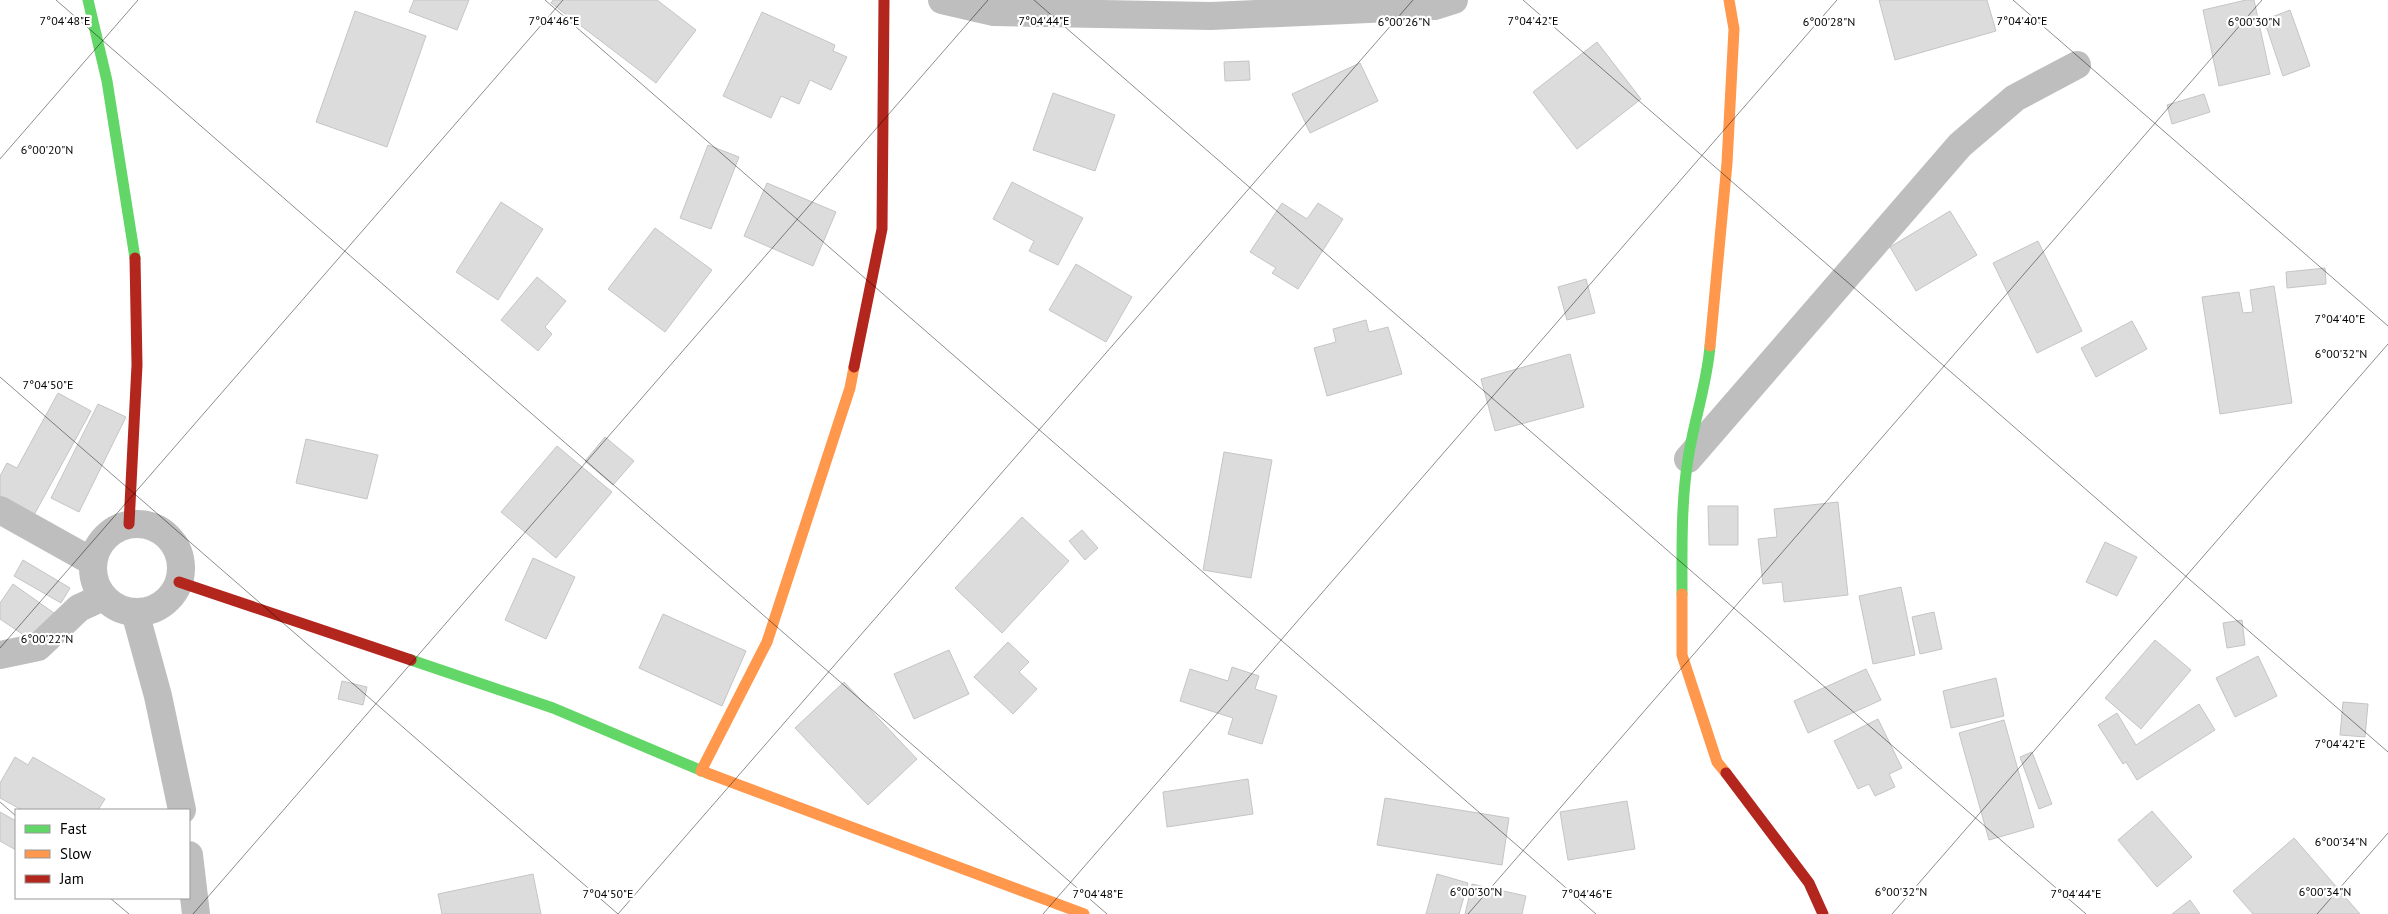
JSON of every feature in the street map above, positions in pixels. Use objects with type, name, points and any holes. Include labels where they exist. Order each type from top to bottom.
[{"type":"street","points":[[88,0],[107,81],[135,257],[137,365],[129,524]]},
{"type":"street","points":[[702,771],[768,642],[850,388],[882,229],[884,0]]},
{"type":"street","points":[[942,0],[994,12],[1211,16],[1435,6],[1454,0]]},
{"type":"street","points":[[1729,0],[1734,29],[1728,164],[1708,373],[1688,459],[1682,549],[1682,655],[1717,762],[1809,883],[1823,914]]},
{"type":"street","points":[[1688,459],[1960,145],[2015,98],[2077,65]]},
{"type":"street","points":[[0,510],[93,562]]},
{"type":"street","points":[[129,524],[147,524],[164,532],[176,546],[181,564],[179,582],[169,598],[154,609],[136,612],[118,608],[103,597],[94,580],[93,562],[99,545],[112,531],[129,524]]},
{"type":"street","points":[[179,582],[553,708],[702,771],[1084,914]]},
{"type":"street","points":[[0,655],[38,647],[79,608],[103,597]]},
{"type":"street","points":[[136,612],[158,696],[182,809]]},
{"type":"street","points":[[190,863],[196,914]]},
{"type":"building","points":[[414,0],[469,0],[457,30],[409,12]]},
{"type":"building","points":[[553,0],[657,0],[696,30],[656,83],[551,3]]},
{"type":"building","points":[[1879,0],[1987,0],[1996,31],[1895,60]]},
{"type":"building","points":[[2246,0],[2254,0],[2270,74],[2219,86],[2203,10]]},
{"type":"building","points":[[2290,10],[2310,66],[2283,76],[2264,20]]},
{"type":"building","points":[[355,11],[426,36],[387,147],[316,122]]},
{"type":"building","points":[[762,12],[835,45],[833,51],[847,57],[831,90],[810,80],[799,104],[781,96],[771,118],[723,96]]},
{"type":"building","points":[[1597,42],[1641,99],[1577,149],[1533,92]]},
{"type":"building","points":[[1249,61],[1250,80],[1225,81],[1224,62]]},
{"type":"building","points":[[1360,63],[1378,101],[1310,133],[1292,94]]},
{"type":"building","points":[[1053,93],[1115,115],[1095,171],[1033,150]]},
{"type":"building","points":[[2204,94],[2210,112],[2172,124],[2167,105]]},
{"type":"building","points":[[708,145],[739,157],[711,229],[680,218]]},
{"type":"building","points":[[1012,182],[1083,218],[1058,265],[1029,251],[1034,241],[993,219]]},
{"type":"building","points":[[767,183],[836,212],[813,266],[744,236]]},
{"type":"building","points":[[501,202],[543,229],[498,300],[456,272]]},
{"type":"building","points":[[1282,203],[1307,219],[1318,203],[1343,219],[1298,289],[1272,273],[1276,268],[1250,252]]},
{"type":"building","points":[[1950,211],[1977,255],[1916,291],[1890,247]]},
{"type":"building","points":[[655,228],[712,270],[665,332],[608,289]]},
{"type":"building","points":[[2038,241],[2082,331],[2037,353],[1993,263]]},
{"type":"building","points":[[1076,264],[1132,297],[1106,342],[1049,310]]},
{"type":"building","points":[[2325,268],[2326,284],[2287,288],[2286,272]]},
{"type":"building","points":[[537,277],[566,301],[545,327],[552,334],[538,351],[501,320]]},
{"type":"building","points":[[1586,279],[1595,313],[1567,320],[1558,287]]},
{"type":"building","points":[[2274,286],[2292,403],[2220,414],[2202,297],[2239,292],[2243,313],[2253,312],[2250,290]]},
{"type":"building","points":[[1366,320],[1369,332],[1388,327],[1402,374],[1327,396],[1314,348],[1336,342],[1333,329]]},
{"type":"building","points":[[2132,321],[2147,349],[2096,377],[2081,348]]},
{"type":"building","points":[[1570,354],[1584,407],[1495,431],[1481,379]]},
{"type":"building","points":[[58,393],[91,411],[34,515],[0,497],[0,476],[7,463],[17,468]]},
{"type":"building","points":[[98,404],[126,417],[79,512],[51,498]]},
{"type":"building","points":[[605,437],[634,461],[613,485],[585,461]]},
{"type":"building","points":[[306,439],[378,455],[367,499],[296,483]]},
{"type":"building","points":[[557,446],[612,492],[556,558],[501,512]]},
{"type":"building","points":[[1224,452],[1272,460],[1251,578],[1203,570]]},
{"type":"building","points":[[1838,502],[1848,595],[1784,602],[1782,582],[1763,584],[1758,539],[1777,537],[1774,509]]},
{"type":"building","points":[[1708,506],[1738,506],[1738,545],[1709,545]]},
{"type":"building","points":[[1022,517],[1069,561],[1002,633],[955,588]]},
{"type":"building","points":[[1082,530],[1098,548],[1085,560],[1069,541]]},
{"type":"building","points":[[2105,542],[2137,557],[2117,596],[2086,582]]},
{"type":"building","points":[[533,558],[575,577],[546,639],[505,620]]},
{"type":"building","points":[[23,560],[70,588],[61,603],[14,576]]},
{"type":"building","points":[[13,584],[54,613],[34,642],[0,619],[0,603]]},
{"type":"building","points":[[1901,587],[1915,655],[1873,664],[1859,596]]},
{"type":"building","points":[[1934,612],[1942,649],[1920,654],[1912,617]]},
{"type":"building","points":[[663,614],[746,651],[722,706],[639,668]]},
{"type":"building","points":[[2242,620],[2245,645],[2227,648],[2223,623]]},
{"type":"building","points":[[2155,640],[2191,670],[2141,729],[2105,698]]},
{"type":"building","points":[[1008,642],[1029,662],[1019,672],[1037,689],[1013,714],[974,677]]},
{"type":"building","points":[[949,650],[969,694],[914,719],[894,674]]},
{"type":"building","points":[[2258,656],[2277,696],[2235,717],[2216,678]]},
{"type":"building","points":[[1232,667],[1259,676],[1255,689],[1277,696],[1262,744],[1228,734],[1233,718],[1180,701],[1190,669],[1228,681]]},
{"type":"building","points":[[1866,669],[1881,700],[1808,733],[1794,701]]},
{"type":"building","points":[[1996,678],[2004,716],[1951,728],[1943,691]]},
{"type":"building","points":[[342,681],[367,687],[363,705],[338,699]]},
{"type":"building","points":[[844,682],[917,759],[868,805],[795,728]]},
{"type":"building","points":[[2343,702],[2368,704],[2365,737],[2340,735]]},
{"type":"building","points":[[2199,704],[2215,730],[2137,780],[2126,762],[2123,764],[2098,725],[2117,713],[2136,745]]},
{"type":"building","points":[[1878,719],[1902,768],[1889,774],[1895,787],[1875,796],[1869,784],[1858,789],[1834,741]]},
{"type":"building","points":[[2004,720],[2034,827],[1989,840],[1959,733]]},
{"type":"building","points":[[2032,752],[2052,804],[2039,809],[2020,757]]},
{"type":"building","points":[[15,757],[28,765],[33,757],[105,799],[99,809],[20,809],[0,798],[0,783]]},
{"type":"building","points":[[1248,779],[1253,814],[1167,827],[1163,792]]},
{"type":"building","points":[[1385,798],[1509,818],[1502,865],[1377,845]]},
{"type":"building","points":[[1627,801],[1635,849],[1568,860],[1560,812]]},
{"type":"building","points":[[2152,811],[2192,857],[2157,887],[2118,840]]},
{"type":"building","points":[[0,812],[15,820],[15,849],[0,841]]},
{"type":"building","points":[[2294,838],[2360,914],[2253,914],[2233,891]]},
{"type":"building","points":[[533,874],[541,914],[442,914],[438,894]]},
{"type":"building","points":[[1437,874],[1468,883],[1459,914],[1426,914]]},
{"type":"building","points":[[1472,884],[1526,896],[1522,914],[1465,914]]},
{"type":"building","points":[[2190,900],[2200,914],[2172,914]]},
{"type":"traffic: fast","points":[[88,0],[107,81],[135,258]]},
{"type":"traffic: fast","points":[[1682,594],[1684,492],[1710,346]]},
{"type":"traffic: fast","points":[[411,660],[553,708],[707,773]]},
{"type":"traffic: slow","points":[[1710,346],[1727,163],[1734,29],[1729,0]]},
{"type":"traffic: slow","points":[[701,771],[767,642],[850,388],[854,367]]},
{"type":"traffic: slow","points":[[1682,594],[1682,655],[1717,762],[1726,773]]},
{"type":"traffic: slow","points":[[707,773],[1084,914]]},
{"type":"traffic: jam","points":[[854,367],[882,229],[884,0]]},
{"type":"traffic: jam","points":[[129,524],[137,365],[135,258]]},
{"type":"traffic: jam","points":[[179,582],[411,660]]},
{"type":"traffic: jam","points":[[1726,773],[1809,883],[1823,914]]}]
